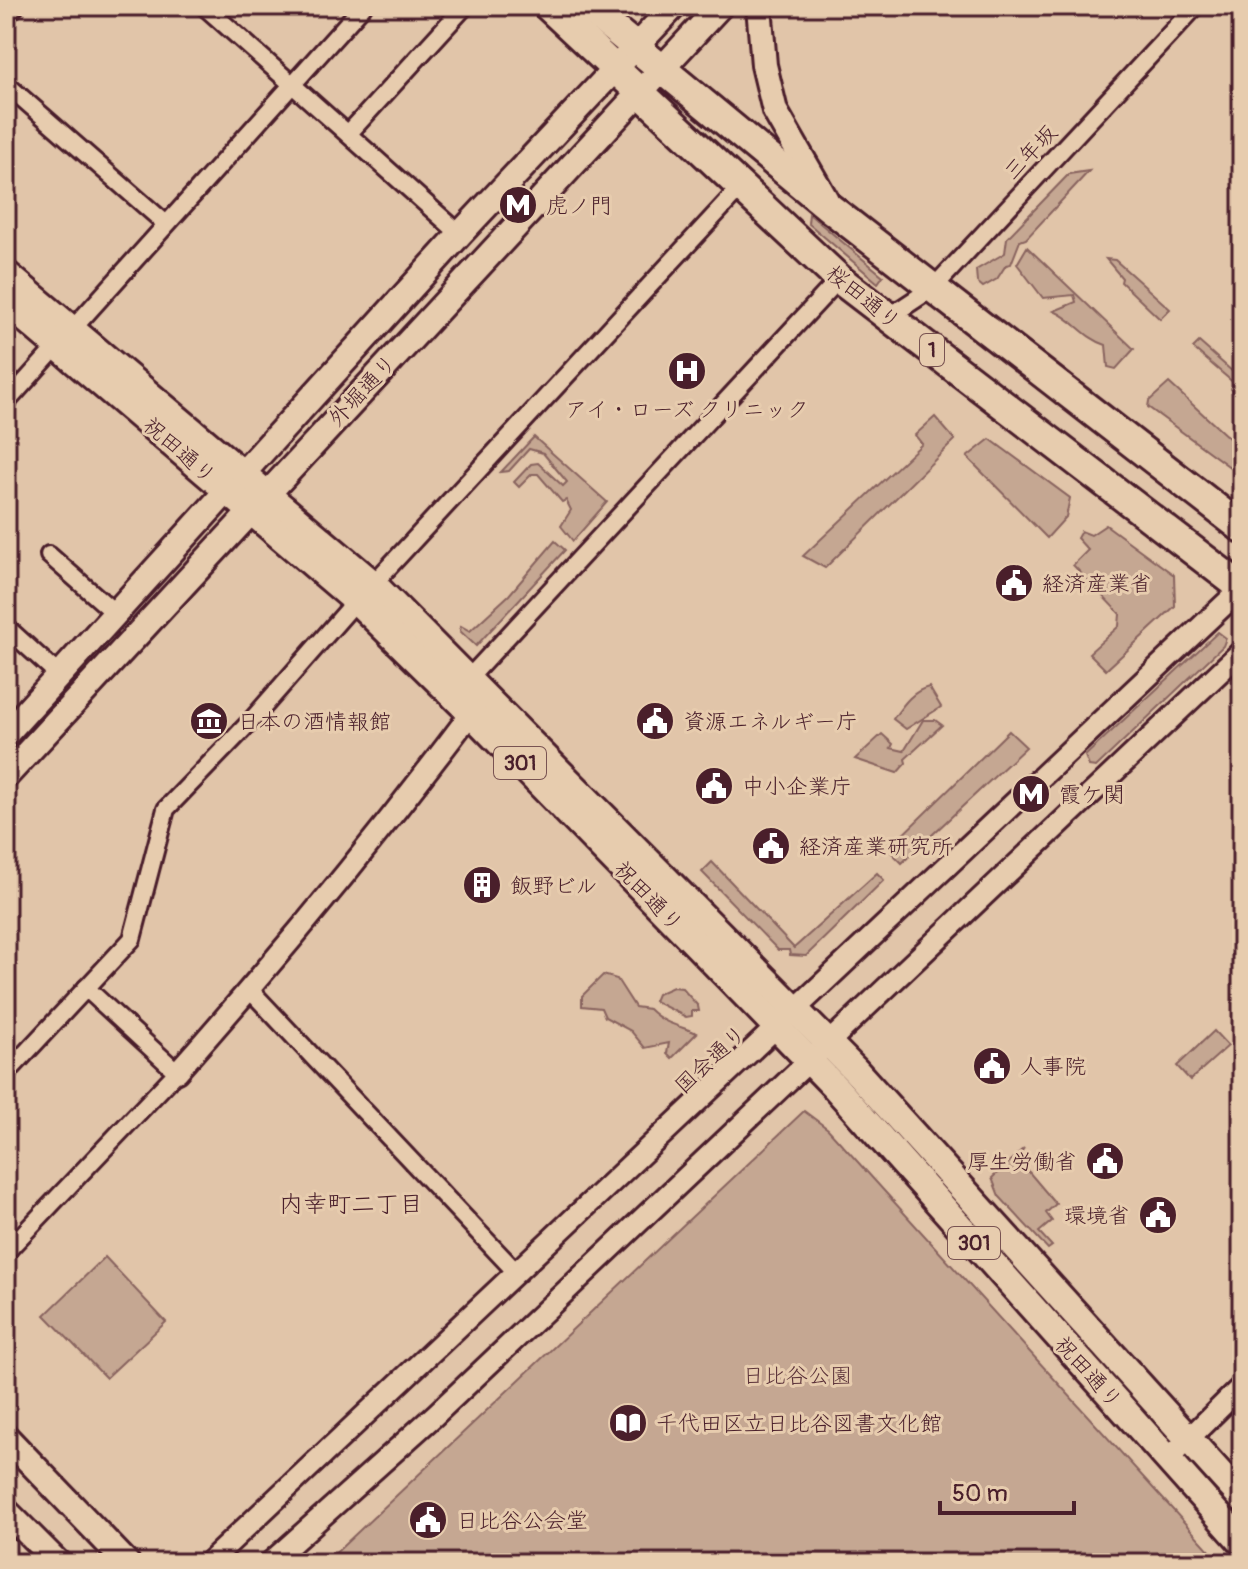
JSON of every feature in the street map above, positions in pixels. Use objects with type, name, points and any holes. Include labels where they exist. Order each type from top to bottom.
[{"type":"highway","name":"桜田通り","points":[[548,6],[839,279],[1242,588]]},
{"type":"highway","name":"1","points":[[586,6],[831,209],[1242,528]]},
{"type":"main road","name":"外堀通り","points":[[6,734],[612,68],[674,6]]},
{"type":"main road","name":"外堀通り","points":[[6,776],[720,6]]},
{"type":"main road","points":[[759,6],[764,65],[775,111],[831,209]]},
{"type":"main road","name":"祝田通り","points":[[6,274],[65,338],[365,593],[788,1019],[830,1043],[1242,1498]]},
{"type":"main road","name":"祝田通り","points":[[6,302],[65,338]]},
{"type":"main road","name":"祝田通り","points":[[788,1019],[809,1061],[1242,1542]]},
{"type":"main road","points":[[6,1437],[127,1563]]},
{"type":"main road","points":[[9,1521],[58,1563]]},
{"type":"street","points":[[6,13],[13,6]]},
{"type":"street","points":[[204,6],[460,234]]},
{"type":"street","points":[[6,403],[363,6]]},
{"type":"street","points":[[348,134],[465,6]]},
{"type":"street","name":"三年坂","points":[[887,318],[934,287],[1196,6]]},
{"type":"street","points":[[6,84],[166,224]]},
{"type":"street","points":[[6,1074],[132,939],[166,809],[250,722],[365,593],[741,187]]},
{"type":"street","points":[[6,1252],[177,1072],[250,990],[379,836],[470,697],[839,279]]},
{"type":"street","points":[[49,555],[115,613]]},
{"type":"street","name":"国会通り","points":[[208,1563],[1242,588]]},
{"type":"street","points":[[6,627],[59,675]]},
{"type":"street","points":[[270,1563],[446,1404],[1242,651]]},
{"type":"street","points":[[86,988],[177,1072]]},
{"type":"street","points":[[250,990],[516,1272]]},
{"type":"street","points":[[1167,1460],[1242,1386]]},
{"type":"green space","points":[[1089,171],[1026,239],[1020,241],[1011,264],[1006,265],[997,279],[983,287],[977,282],[976,270],[1005,253],[1007,238],[1069,174]]},
{"type":"green space","points":[[809,214],[883,276],[878,283],[808,223]]},
{"type":"green space","points":[[1027,247],[1134,349],[1116,369],[1108,367],[1106,345],[1054,311],[1076,302],[1074,295],[1043,298],[1017,264]]},
{"type":"green space","points":[[1106,259],[1115,260],[1170,309],[1160,319],[1121,282],[1122,278]]},
{"type":"green space","points":[[1199,342],[1242,380],[1242,390],[1193,348]]},
{"type":"green space","points":[[1169,383],[1242,450],[1242,476],[1148,407],[1149,401]]},
{"type":"green space","points":[[935,417],[955,440],[825,568],[803,556],[922,444],[915,435]]},
{"type":"green space","points":[[534,437],[607,502],[573,541],[561,526],[571,510],[566,500],[562,502],[538,474],[532,474],[519,487],[514,482],[531,464],[538,463],[563,486],[567,482],[543,453],[529,449],[509,471],[501,472]]},
{"type":"green space","points":[[990,439],[1070,498],[1066,517],[1047,538],[967,457]]},
{"type":"green space","points":[[1106,525],[1174,575],[1175,606],[1106,670],[1089,653],[1119,626],[1120,614],[1073,565],[1088,550],[1077,538],[1081,531],[1091,535]]},
{"type":"green space","points":[[555,541],[565,550],[476,646],[460,631],[461,626],[470,631],[509,595]]},
{"type":"green space","points":[[1218,632],[1226,638],[1223,646],[1096,767],[1089,766],[1085,756]]},
{"type":"green space","points":[[929,687],[941,707],[906,729],[893,719],[913,695]]},
{"type":"green space","points":[[923,720],[935,720],[942,725],[905,759],[906,763],[897,773],[855,759],[882,734],[893,744],[891,748],[904,751]]},
{"type":"green space","points":[[1009,731],[1026,747],[902,863],[888,849]]},
{"type":"green space","points":[[712,862],[794,948],[877,873],[884,880],[806,956],[790,955],[789,950],[778,950],[702,872]]},
{"type":"green space","points":[[603,975],[617,979],[635,1007],[649,1009],[667,1022],[697,1033],[672,1058],[667,1053],[669,1043],[645,1048],[631,1031],[605,1017],[601,1008],[582,1006],[582,996]]},
{"type":"green space","points":[[673,987],[682,988],[699,1011],[692,1011],[692,1016],[686,1017],[654,1001],[657,994]]},
{"type":"green space","points":[[1214,1031],[1228,1046],[1190,1080],[1177,1066]]},
{"type":"green space","name":"日比谷公園","points":[[804,1111],[828,1129],[1221,1563],[325,1563]]},
{"type":"green space","points":[[1024,1148],[1017,1158],[1056,1204],[1046,1213],[1052,1221],[1039,1232],[1052,1246],[1048,1249],[999,1196],[992,1178]]},
{"type":"green space","points":[[105,1257],[166,1322],[106,1378],[45,1315]]},
{"type":"place","name":"虎ノ門","points":[[518,205]]},
{"type":"place","name":"アイ・ローズ クリニック","points":[[687,371]]},
{"type":"place","name":"経済産業省","points":[[1014,583]]},
{"type":"place","name":"日本の酒情報館","points":[[209,721]]},
{"type":"place","name":"資源エネルギー庁","points":[[655,721]]},
{"type":"place","name":"中小企業庁","points":[[714,786]]},
{"type":"place","name":"霞ケ関","points":[[1031,794]]},
{"type":"place","name":"経済産業研究所","points":[[771,846]]},
{"type":"place","name":"飯野ビル","points":[[482,885]]},
{"type":"place","name":"人事院","points":[[992,1066]]},
{"type":"place","name":"厚生労働省","points":[[1105,1161]]},
{"type":"place","name":"環境省","points":[[1158,1215]]},
{"type":"place","name":"千代田区立日比谷図書文化館","points":[[628,1423]]},
{"type":"place","name":"日比谷公会堂","points":[[428,1520]]},
{"type":"district","name":"内幸町二丁目","points":[[351,1204]]}]
